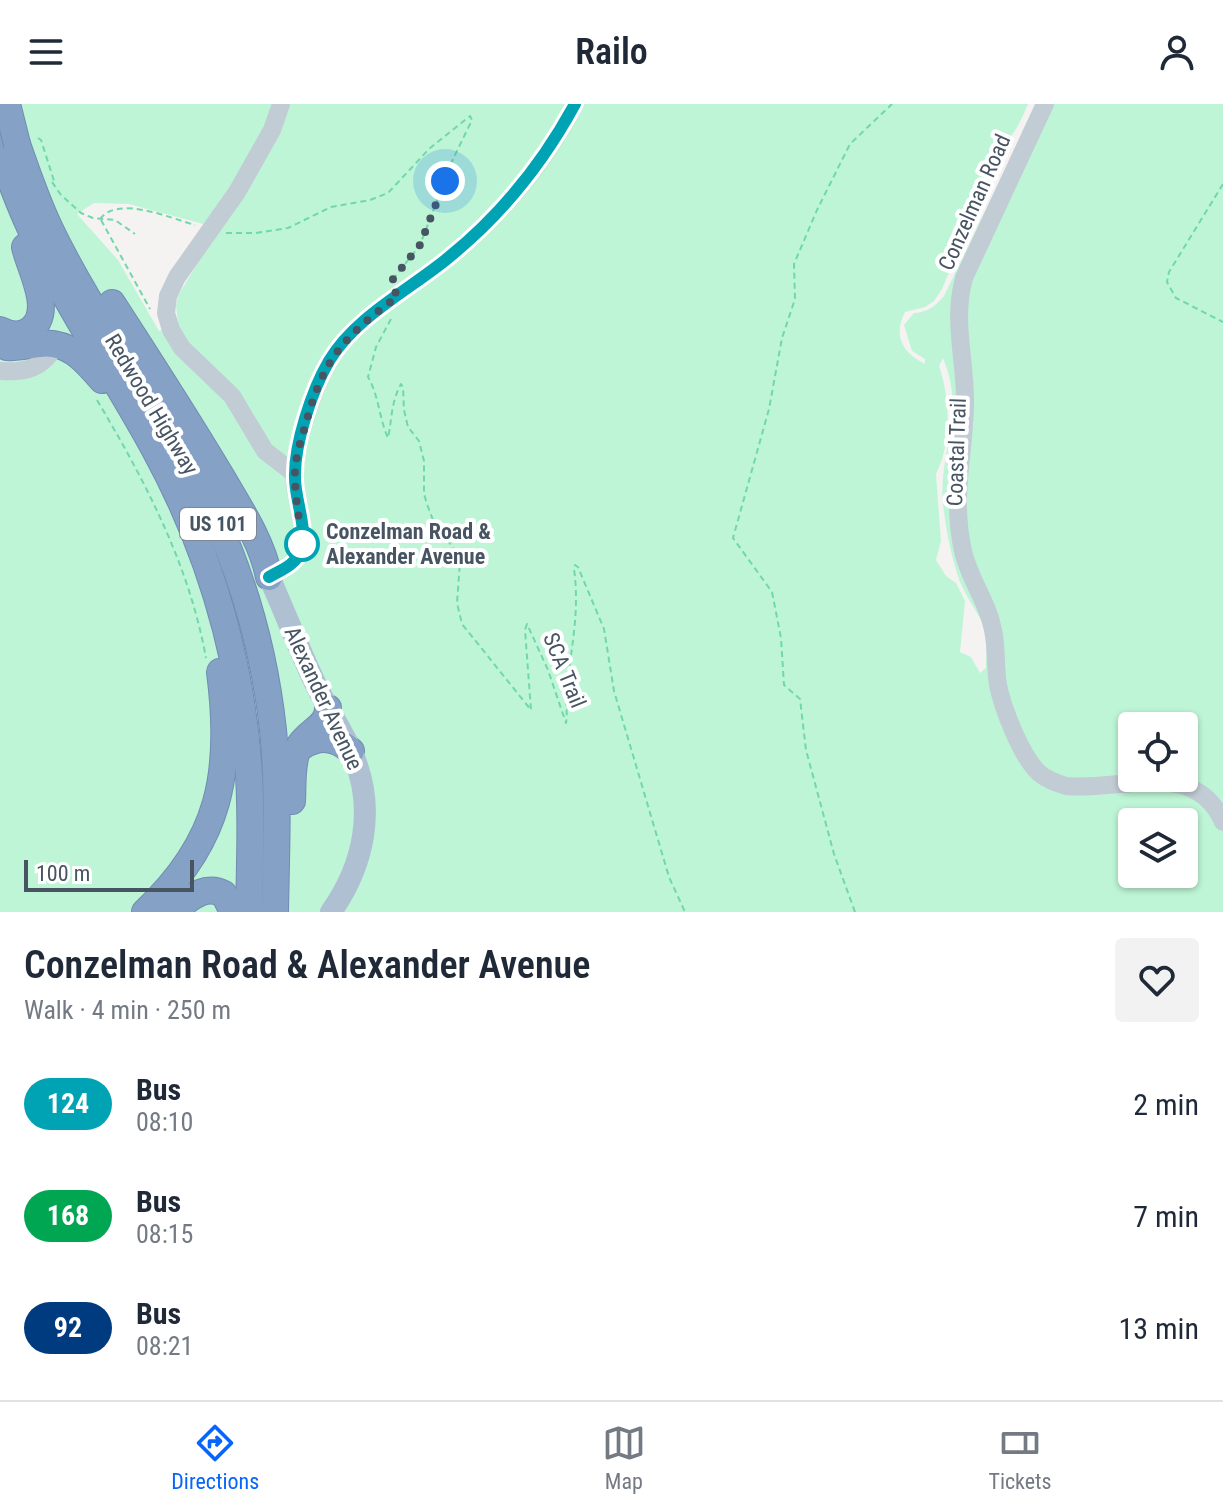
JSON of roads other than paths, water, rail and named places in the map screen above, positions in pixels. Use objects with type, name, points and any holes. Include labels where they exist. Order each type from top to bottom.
[{"type":"highway","name":"US 101","points":[[7,104],[18,143]]},
{"type":"highway","name":"Redwood Highway","points":[[18,143],[21,182],[49,267],[175,488],[196,536],[230,643],[243,714],[250,797],[249,912]]},
{"type":"highway","name":"Redwood Highway","points":[[21,182],[41,210],[64,255],[193,473],[220,528],[242,585],[261,655],[273,732],[277,804],[275,912]]},
{"type":"highway","points":[[0,330],[13,335],[27,332],[36,324],[41,308],[23,242],[21,182],[50,197],[90,269],[197,436],[252,534],[269,577]]},
{"type":"highway","points":[[0,346],[56,344],[79,355],[141,425]]},
{"type":"highway","points":[[153,910],[198,850],[211,821],[221,784],[224,728],[221,679],[196,536]]},
{"type":"highway","points":[[283,912],[296,753],[304,739],[325,722],[328,708]]},
{"type":"highway","points":[[296,753],[307,743],[322,739],[339,742],[351,751]]},
{"type":"highway","points":[[153,910],[211,890],[224,894],[233,912]]},
{"type":"main road","name":"Alexander Avenue","points":[[269,577],[328,708],[351,751],[364,793],[363,841],[354,872],[331,912]]},
{"type":"street","points":[[281,104],[261,151],[185,264],[168,296],[166,313],[171,330],[185,352],[232,396],[265,451],[295,474]]},
{"type":"street","points":[[269,577],[290,565],[301,548],[295,474],[308,416],[327,365],[350,335],[457,251],[502,207],[541,159],[575,104]]},
{"type":"street","name":"Conzelman Road","points":[[1045,104],[964,278],[959,295],[958,340],[965,402],[957,508],[963,552],[993,629],[1001,698],[1032,766],[1054,782],[1066,786],[1161,782],[1189,786],[1213,804],[1223,822]]},
{"type":"street","points":[[0,371],[37,367],[56,344]]},
{"type":"place","name":"Conzelman Road & Alexander Avenue","points":[[302,544]]}]
